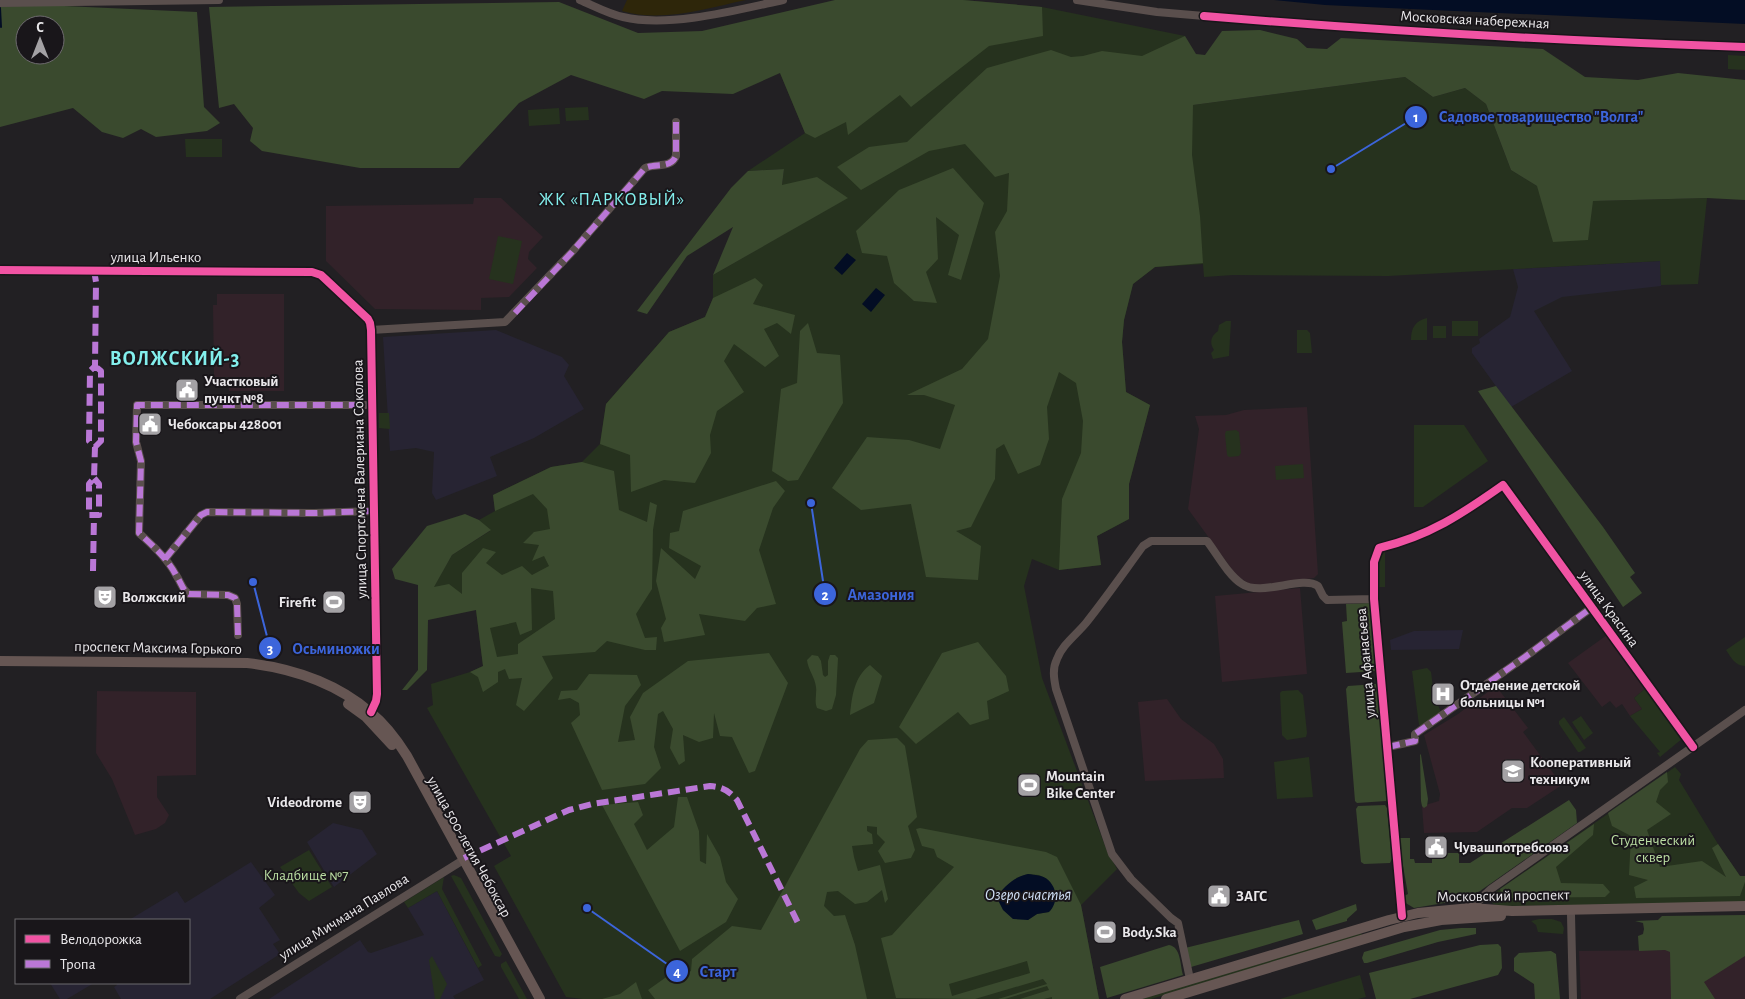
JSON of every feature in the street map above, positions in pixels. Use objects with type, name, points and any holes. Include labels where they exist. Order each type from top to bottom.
[{"type":"main road","name":"проспект Максима Горького","points":[[0,662],[246,666],[284,670],[324,683],[344,694],[400,745],[462,860]]},
{"type":"main road","name":"проспект Максима Горького","points":[[0,666],[90,664]]},
{"type":"main road","name":"улица 500-летия Чебоксар","points":[[462,860],[513,954],[540,999]]},
{"type":"main road","name":"Московский проспект","points":[[1166,999],[1404,927],[1470,913],[1745,906]]},
{"type":"main road","name":"Московский проспект","points":[[1125,999],[1402,916],[1447,909],[1470,913],[1571,915],[1745,912]]},
{"type":"main road","name":"улица Афанасьева","points":[[1402,916],[1404,927]]},
{"type":"main road","points":[[1362,928],[1366,931],[1365,939]]},
{"type":"main road","name":"улица 500-летия Чебоксар","points":[[513,954],[534,999]]},
{"type":"street","points":[[0,3],[219,0]]},
{"type":"street","points":[[580,0],[625,18],[658,21],[677,20],[784,0]]},
{"type":"street","name":"Московская набережная","points":[[1077,0],[1157,12],[1309,25],[1634,43],[1745,47]]},
{"type":"street","points":[[372,330],[505,322],[572,252],[644,168],[650,165],[670,164],[674,161],[676,156],[676,122]]},
{"type":"street","name":"улица Ильенко","points":[[0,270],[312,272],[321,275],[368,319],[372,330]]},
{"type":"street","name":"улица Спортсмена Валериана Соколова","points":[[368,714],[376,701],[377,694],[372,330]]},
{"type":"street","points":[[238,635],[237,604],[235,598],[228,595],[190,594],[185,591],[165,558],[139,533],[140,461],[136,442],[137,405],[372,405]]},
{"type":"street","name":"улица Афанасьева","points":[[1402,916],[1374,599],[1374,562],[1380,548],[1435,529],[1454,519],[1504,485]]},
{"type":"street","name":"улица Красина","points":[[1504,485],[1693,747]]},
{"type":"street","points":[[165,558],[201,515],[207,512],[319,513],[374,510]]},
{"type":"street","name":"улица Афанасьева","points":[[1190,979],[1178,923],[1131,879],[1112,854],[1056,689],[1054,666],[1060,652],[1103,602],[1143,546],[1151,541],[1207,541],[1239,583],[1248,587],[1261,588],[1310,583],[1318,586],[1327,600],[1374,599]]},
{"type":"street","points":[[1388,747],[1415,741],[1415,734],[1591,608]]},
{"type":"street","points":[[1470,913],[1485,894],[1745,710]]},
{"type":"street","name":"улица Мичмана Павлова","points":[[240,999],[462,860]]},
{"type":"street","points":[[1571,915],[1573,999]]},
{"type":"shaded area","points":[[474,198],[501,198],[543,237],[529,252],[528,259],[537,268],[509,297],[481,298],[481,310],[375,309],[326,261],[326,206],[473,204]]},
{"type":"shaded area","points":[[1660,261],[1661,286],[1562,297],[1534,311],[1572,371],[1511,407],[1472,353],[1472,348],[1480,343],[1479,339],[1510,317],[1518,287],[1513,269]]},
{"type":"shaded area","points":[[217,294],[284,294],[284,391],[229,391],[229,377],[214,377],[213,305],[217,305]]},
{"type":"shaded area","points":[[496,330],[562,357],[569,365],[564,376],[584,409],[534,438],[490,457],[497,476],[436,500],[432,493],[434,452],[416,448],[390,451],[383,337]]},
{"type":"shaded area","points":[[1307,407],[1318,574],[1314,578],[1252,586],[1236,575],[1188,509],[1199,429],[1195,416],[1226,415],[1244,410]]},
{"type":"shaded area","points":[[1300,588],[1307,674],[1222,682],[1215,596]]},
{"type":"shaded area","points":[[1463,630],[1459,649],[1391,650],[1390,640],[1414,631]]},
{"type":"shaded area","points":[[1607,635],[1646,688],[1634,698],[1642,709],[1630,716],[1622,704],[1616,708],[1610,701],[1602,707],[1568,663]]},
{"type":"shaded area","points":[[1496,686],[1528,728],[1523,732],[1562,785],[1527,808],[1512,808],[1477,832],[1424,833],[1422,806],[1439,801],[1440,794],[1424,735],[1458,714]]},
{"type":"shaded area","points":[[97,691],[196,692],[196,775],[157,776],[157,797],[169,815],[165,823],[156,829],[135,835],[112,779],[96,753]]},
{"type":"shaded area","points":[[1167,699],[1181,719],[1214,744],[1223,759],[1224,778],[1145,781],[1138,702]]},
{"type":"shaded area","points":[[333,823],[362,830],[377,854],[334,887],[307,842]]},
{"type":"shaded area","points":[[251,862],[275,895],[259,908],[280,940],[273,944],[280,954],[210,999],[121,999],[114,987],[116,984],[190,984],[190,919],[131,919],[177,891],[185,903]]},
{"type":"shaded area","points":[[437,891],[484,980],[453,996],[455,999],[269,999],[360,940],[368,952],[371,953],[424,935],[408,908]]},
{"type":"shaded area","points":[[1745,945],[1745,999],[1581,999],[1579,951],[1667,950]]},
{"type":"shaded area","points":[[51,984],[92,984],[67,999],[60,999]]},
{"type":"green space","points":[[835,0],[963,0],[1042,7],[1185,36],[1193,105],[1405,77],[1433,97],[1465,88],[1486,104],[1511,170],[1537,186],[1593,201],[1707,198],[1698,284],[1661,285],[1660,261],[1388,276],[1233,275],[1204,277],[1203,264],[1155,267],[1133,284],[1124,320],[1122,342],[1126,392],[1150,405],[1129,484],[1129,519],[1097,536],[1101,565],[1059,570],[1032,559],[1024,586],[1042,678],[1107,851],[1117,869],[1081,905],[1099,999],[583,999],[566,997],[494,866],[511,856],[427,708],[433,705],[431,684],[483,666],[476,610],[433,588],[452,555],[490,531],[479,520],[495,511],[493,495],[551,467],[582,462],[600,444],[606,404],[669,332],[705,317],[713,298],[713,275],[847,198],[782,185],[784,169],[748,171],[805,133],[780,73]]},
{"type":"green space","points":[[835,0],[963,0],[1042,7],[1043,36],[989,46],[911,107],[900,95],[848,135],[846,122],[815,138],[805,133],[780,73],[733,94],[662,91],[644,99],[571,75],[519,103],[459,168],[360,168],[262,151],[250,141],[253,128],[234,104],[219,108],[209,7],[559,2],[638,33],[702,31]]},
{"type":"green space","points":[[42,5],[197,12],[204,107],[220,123],[207,131],[156,137],[141,129],[123,138],[102,132],[73,108],[0,127],[0,6]]},
{"type":"green space","points":[[1260,30],[1297,39],[1307,48],[1327,49],[1341,38],[1543,49],[1585,77],[1638,80],[1678,73],[1745,80],[1745,200],[1707,198],[1593,201],[1588,240],[1553,242],[1537,186],[1511,170],[1486,104],[1465,88],[1433,97],[1405,77],[1193,105],[1192,155],[1200,216],[1203,263],[1155,267],[1133,284],[1124,320],[1122,342],[1126,392],[1150,405],[1129,484],[1129,519],[1097,536],[1101,565],[1059,570],[1062,499],[1081,453],[1083,421],[1076,383],[1059,372],[1047,407],[1049,439],[1040,465],[1018,474],[1004,444],[996,449],[995,479],[971,527],[956,531],[981,546],[978,580],[926,577],[911,504],[861,510],[832,488],[867,437],[909,440],[940,449],[955,405],[924,395],[907,395],[962,369],[988,339],[1000,276],[995,232],[1007,211],[1009,173],[995,177],[965,144],[929,151],[861,190],[837,167],[869,147],[907,142],[987,68],[1051,50],[1071,57],[1102,51],[1142,56],[1185,36],[1196,54],[1205,55],[1222,31]]},
{"type":"green space","points":[[1728,55],[1745,56],[1745,70],[1728,69]]},
{"type":"green space","points":[[588,107],[589,120],[566,121],[565,108]]},
{"type":"green space","points":[[559,108],[560,124],[529,126],[528,110]]},
{"type":"green space","points":[[185,139],[222,139],[222,157],[186,157]]},
{"type":"green space","points":[[953,168],[984,203],[961,280],[948,275],[959,235],[936,217],[938,259],[926,272],[937,303],[914,301],[894,283],[887,256],[862,253],[856,231],[899,190]]},
{"type":"green space","points":[[784,169],[782,185],[817,177],[848,198],[713,275],[733,227],[687,256],[647,314],[637,311],[731,188],[748,171]]},
{"type":"green space","points":[[498,236],[522,241],[513,284],[489,279]]},
{"type":"green space","points":[[755,278],[763,285],[753,304],[795,315],[791,334],[777,323],[764,329],[779,356],[765,367],[734,344],[724,361],[744,392],[717,411],[710,435],[711,453],[695,483],[664,480],[631,492],[630,455],[600,444],[606,404],[669,332],[705,317],[713,298]]},
{"type":"green space","points":[[1427,318],[1427,340],[1411,340],[1414,326],[1419,321]]},
{"type":"green space","points":[[1226,321],[1231,321],[1229,356],[1213,359],[1211,353],[1214,350],[1212,339],[1218,331],[1219,325]]},
{"type":"green space","points":[[1452,321],[1478,321],[1478,336],[1452,336]]},
{"type":"green space","points":[[808,323],[817,353],[840,355],[843,403],[798,480],[788,481],[772,471],[781,389],[797,383],[800,331]]},
{"type":"green space","points":[[1433,326],[1446,326],[1446,338],[1433,338]]},
{"type":"green space","points":[[1297,330],[1307,330],[1310,333],[1312,353],[1297,353]]},
{"type":"green space","points":[[1496,386],[1603,527],[1635,573],[1630,577],[1642,593],[1623,607],[1478,391]]},
{"type":"green space","points":[[379,413],[389,413],[390,429],[379,428]]},
{"type":"green space","points":[[1414,425],[1464,425],[1488,461],[1423,507],[1414,507]]},
{"type":"green space","points":[[1236,430],[1239,432],[1241,453],[1239,456],[1229,457],[1227,455],[1225,434],[1226,431]]},
{"type":"green space","points":[[582,462],[614,471],[619,510],[647,522],[650,502],[657,505],[653,530],[652,589],[636,614],[645,638],[657,637],[656,650],[645,650],[607,641],[595,652],[542,656],[553,678],[524,711],[516,705],[522,678],[509,679],[505,669],[498,672],[498,682],[483,692],[478,677],[470,672],[483,666],[476,610],[428,620],[427,670],[407,690],[402,690],[418,670],[418,585],[395,579],[392,569],[427,526],[465,514],[479,520],[491,530],[452,555],[434,587],[449,584],[462,594],[462,573],[483,548],[496,552],[486,563],[502,575],[522,566],[532,575],[549,566],[544,556],[532,561],[539,545],[523,543],[534,532],[550,529],[547,509],[533,494],[495,511],[493,495],[551,467]],"holes":[[[531,588],[553,591],[555,619],[518,644],[518,654],[497,657],[490,628],[516,622],[520,635],[532,630]]]},
{"type":"green space","points":[[1303,464],[1304,478],[1276,480],[1275,466]]},
{"type":"green space","points":[[776,481],[785,491],[773,508],[759,550],[776,604],[757,608],[745,621],[699,614],[705,635],[664,642],[661,628],[666,619],[656,581],[661,548],[695,579],[701,566],[669,548],[670,533],[679,531],[683,511]]},
{"type":"green space","points":[[1385,551],[1385,587],[1376,587],[1378,564]]},
{"type":"green space","points":[[1372,603],[1376,671],[1346,673],[1342,622],[1347,621],[1346,604]]},
{"type":"green space","points":[[1745,637],[1745,666],[1742,666],[1736,663],[1726,650]]},
{"type":"green space","points":[[978,642],[1006,676],[1009,691],[987,701],[989,719],[970,725],[958,712],[916,744],[899,727],[942,653]]},
{"type":"green space","points":[[769,653],[788,683],[755,771],[749,773],[732,737],[720,736],[714,713],[713,738],[699,742],[683,735],[685,761],[679,765],[670,748],[673,729],[663,711],[658,714],[654,747],[661,768],[645,784],[602,790],[571,723],[580,715],[579,703],[570,698],[558,700],[561,691],[577,690],[589,674],[637,675],[641,685],[625,706],[618,742],[635,740],[630,717],[643,693],[688,661]]},
{"type":"green space","points":[[812,655],[818,656],[821,661],[825,677],[828,675],[830,655],[835,655],[838,658],[836,695],[832,709],[826,711],[817,708],[816,705],[815,683],[807,660]]},
{"type":"green space","points":[[870,665],[882,676],[874,703],[850,715],[857,681]]},
{"type":"green space","points":[[1427,668],[1431,672],[1434,696],[1441,712],[1419,725],[1412,671]]},
{"type":"green space","points":[[1376,684],[1378,687],[1388,799],[1386,801],[1357,803],[1355,801],[1346,689],[1348,686]]},
{"type":"green space","points":[[1646,688],[1683,738],[1660,757],[1657,753],[1660,752],[1630,716],[1642,709],[1634,698]]},
{"type":"green space","points":[[1298,690],[1303,695],[1307,733],[1306,737],[1287,740],[1282,735],[1280,693],[1282,691]]},
{"type":"green space","points":[[1581,716],[1593,733],[1584,740],[1572,722]]},
{"type":"green space","points":[[1564,717],[1586,748],[1580,752],[1578,752],[1559,724],[1559,721]]},
{"type":"green space","points":[[897,738],[905,746],[917,817],[908,826],[915,850],[911,858],[885,863],[878,851],[885,842],[877,834],[877,827],[867,826],[867,831],[872,834],[873,844],[852,846],[858,871],[880,865],[888,899],[885,903],[882,890],[867,902],[855,904],[838,891],[827,892],[824,906],[834,916],[845,915],[855,945],[867,999],[655,999],[648,990],[672,973],[676,978],[691,971],[692,959],[732,926],[761,930],[860,749],[868,740]]},
{"type":"green space","points":[[1420,754],[1428,799],[1427,806],[1424,808],[1421,801]]},
{"type":"green space","points":[[1309,757],[1313,797],[1277,799],[1274,762]]},
{"type":"green space","name":"Студенческий сквер","points":[[1675,767],[1681,774],[1679,780],[1718,844],[1740,876],[1745,876],[1745,903],[1500,906],[1493,904],[1491,899],[1493,894]]},
{"type":"green space","points":[[1667,772],[1668,782],[1660,790],[1656,802],[1671,814],[1647,830],[1660,867],[1702,861],[1726,877],[1712,848],[1718,844],[1740,876],[1745,876],[1740,896],[1636,898],[1634,887],[1648,880],[1629,875],[1631,836],[1612,826],[1608,813]]},
{"type":"green space","points":[[678,797],[687,797],[699,831],[700,861],[706,864],[707,834],[720,857],[726,882],[738,899],[726,922],[680,951],[602,805],[638,802],[643,815],[634,824],[647,850],[674,827]]},
{"type":"green space","points":[[1569,800],[1576,810],[1577,823],[1480,891],[1462,900],[1414,908],[1404,902],[1404,896],[1408,894],[1398,838],[1410,838],[1410,859],[1414,859],[1415,863],[1432,863],[1432,853],[1459,853],[1459,863],[1470,863]]},
{"type":"green space","points":[[1385,805],[1387,808],[1392,859],[1390,863],[1364,864],[1361,862],[1356,809],[1358,806]]},
{"type":"green space","points":[[1594,824],[1593,835],[1556,867],[1561,883],[1603,884],[1610,892],[1605,897],[1502,898],[1500,889]]},
{"type":"green space","points":[[920,828],[1046,852],[1057,857],[1081,905],[1099,999],[1052,999],[1052,997],[1020,999],[1049,990],[1047,986],[1005,999],[998,999],[1047,984],[1043,979],[975,999],[896,998],[881,938],[892,935],[954,867],[937,857],[934,849],[922,846],[916,829]],"holes":[[[1028,874],[1039,875],[1047,879],[1049,912],[1037,914],[1028,920],[1016,878]],[[1027,961],[1030,973],[952,996],[949,984]]]},
{"type":"green space","name":"Кладбище №7","points":[[309,850],[332,887],[309,901],[299,893],[280,867]]},
{"type":"green space","points":[[454,875],[461,878],[502,954],[500,957],[495,956],[451,876]]},
{"type":"green space","points":[[444,877],[442,889],[482,965],[478,968],[437,891],[408,908],[404,902]]},
{"type":"green space","points":[[1356,904],[1357,910],[1347,921],[1316,930],[1312,920]]},
{"type":"green space","points":[[1745,915],[1745,956],[1704,982],[1715,999],[1671,999],[1670,952],[1665,950],[1639,951],[1638,936],[1643,934],[1644,929],[1643,923],[1635,921],[1658,920],[1662,916]]},
{"type":"green space","points":[[1552,919],[1561,922],[1564,928],[1563,934],[1538,932],[1536,925],[1531,921]]},
{"type":"green space","points":[[1299,920],[1303,934],[1191,967],[1185,948]]},
{"type":"green space","points":[[1476,928],[1476,934],[1438,942],[1367,963],[1364,963],[1362,958],[1364,952],[1440,930]]},
{"type":"green space","points":[[1361,932],[1362,936],[1151,999],[1140,999]]},
{"type":"green space","points":[[1498,944],[1501,947],[1502,968],[1498,975],[1410,999],[1376,999],[1369,973],[1480,945]]},
{"type":"green space","points":[[1169,945],[1173,946],[1178,952],[1183,975],[1107,998],[1100,967]]},
{"type":"green space","points":[[1551,951],[1556,954],[1560,999],[1535,999],[1534,984],[1514,971],[1514,958],[1519,953]]},
{"type":"green space","points":[[432,956],[447,984],[440,999],[435,999],[429,960]]},
{"type":"green space","points":[[506,961],[527,999],[519,999],[501,967],[501,964]]},
{"type":"green space","points":[[1360,975],[1366,997],[1358,999],[1280,999]]},
{"type":"green space","points":[[636,982],[642,999],[602,999],[620,994]]},
{"type":"sand","points":[[627,0],[746,0],[684,13],[653,15],[622,11]]},
{"type":"water","points":[[1274,0],[1745,0],[1745,24],[1325,5]]},
{"type":"water","points":[[847,253],[856,260],[842,275],[834,268]]},
{"type":"water","points":[[876,288],[885,295],[871,312],[862,304]]},
{"type":"water","name":"Озеро счастья","points":[[1028,874],[1038,875],[1051,883],[1056,896],[1054,904],[1049,912],[1037,914],[1028,920],[1013,919],[1003,910],[997,898],[1010,883]]},
{"type":"waterway","points":[[0,8],[1,27]]},
{"type":"marked path","points":[[515,313],[572,252],[645,168],[667,164],[674,160],[676,156],[676,122]]},
{"type":"marked path","points":[[94,270],[96,282],[95,366],[90,371],[89,441],[95,447],[94,478],[89,484],[89,515],[99,515],[99,484],[94,478]]},
{"type":"marked path","points":[[95,366],[101,371],[101,441],[95,447]]},
{"type":"marked path","points":[[238,635],[237,604],[235,598],[228,595],[189,594],[183,588],[164,558],[139,533],[141,461],[136,442],[137,405],[372,405]]},
{"type":"marked path","points":[[165,559],[201,515],[207,512],[314,513],[374,511]]},
{"type":"marked path","points":[[93,571],[94,515]]},
{"type":"marked path","points":[[1388,747],[1415,741],[1415,734],[1591,608]]},
{"type":"marked path","points":[[464,858],[569,810],[592,804],[710,786],[719,787],[737,800],[800,927]]},
{"type":"cycle path","points":[[1204,16],[1474,35],[1745,47]]},
{"type":"cycle path","points":[[0,270],[312,272],[321,275],[368,319],[371,330],[377,694],[371,712]]},
{"type":"cycle path","points":[[1402,916],[1374,599],[1374,562],[1379,548],[1414,537],[1444,523],[1503,485],[1693,747]]},
{"type":"place","name":"Садовое товарищество \"Волга\"","points":[[1331,169]]},
{"type":"place","name":"Участковый пункт №8","points":[[187,390]]},
{"type":"place","name":"Чебоксары 428001","points":[[150,424]]},
{"type":"place","name":"Амазония","points":[[811,503]]},
{"type":"place","name":"Осьминожки","points":[[253,582]]},
{"type":"place","name":"Волжский","points":[[105,597]]},
{"type":"place","name":"Firefit","points":[[334,602]]},
{"type":"place","name":"Отделение детской больницы №1","points":[[1443,694]]},
{"type":"place","name":"Кооперативный техникум","points":[[1513,771]]},
{"type":"place","name":"Mountain Bike Center","points":[[1029,785]]},
{"type":"place","name":"Videodrome","points":[[360,802]]},
{"type":"place","name":"Чувашпотребсоюз","points":[[1436,847]]},
{"type":"place","name":"ЗАГС","points":[[1219,896]]},
{"type":"place","name":"Старт","points":[[587,908]]},
{"type":"place","name":"Body.Ska","points":[[1105,932]]},
{"type":"district","name":"ЖК «ПАРКОВЫЙ»","points":[[612,200]]},
{"type":"district","name":"ВОЛЖСКИЙ-3","points":[[175,359]]}]
